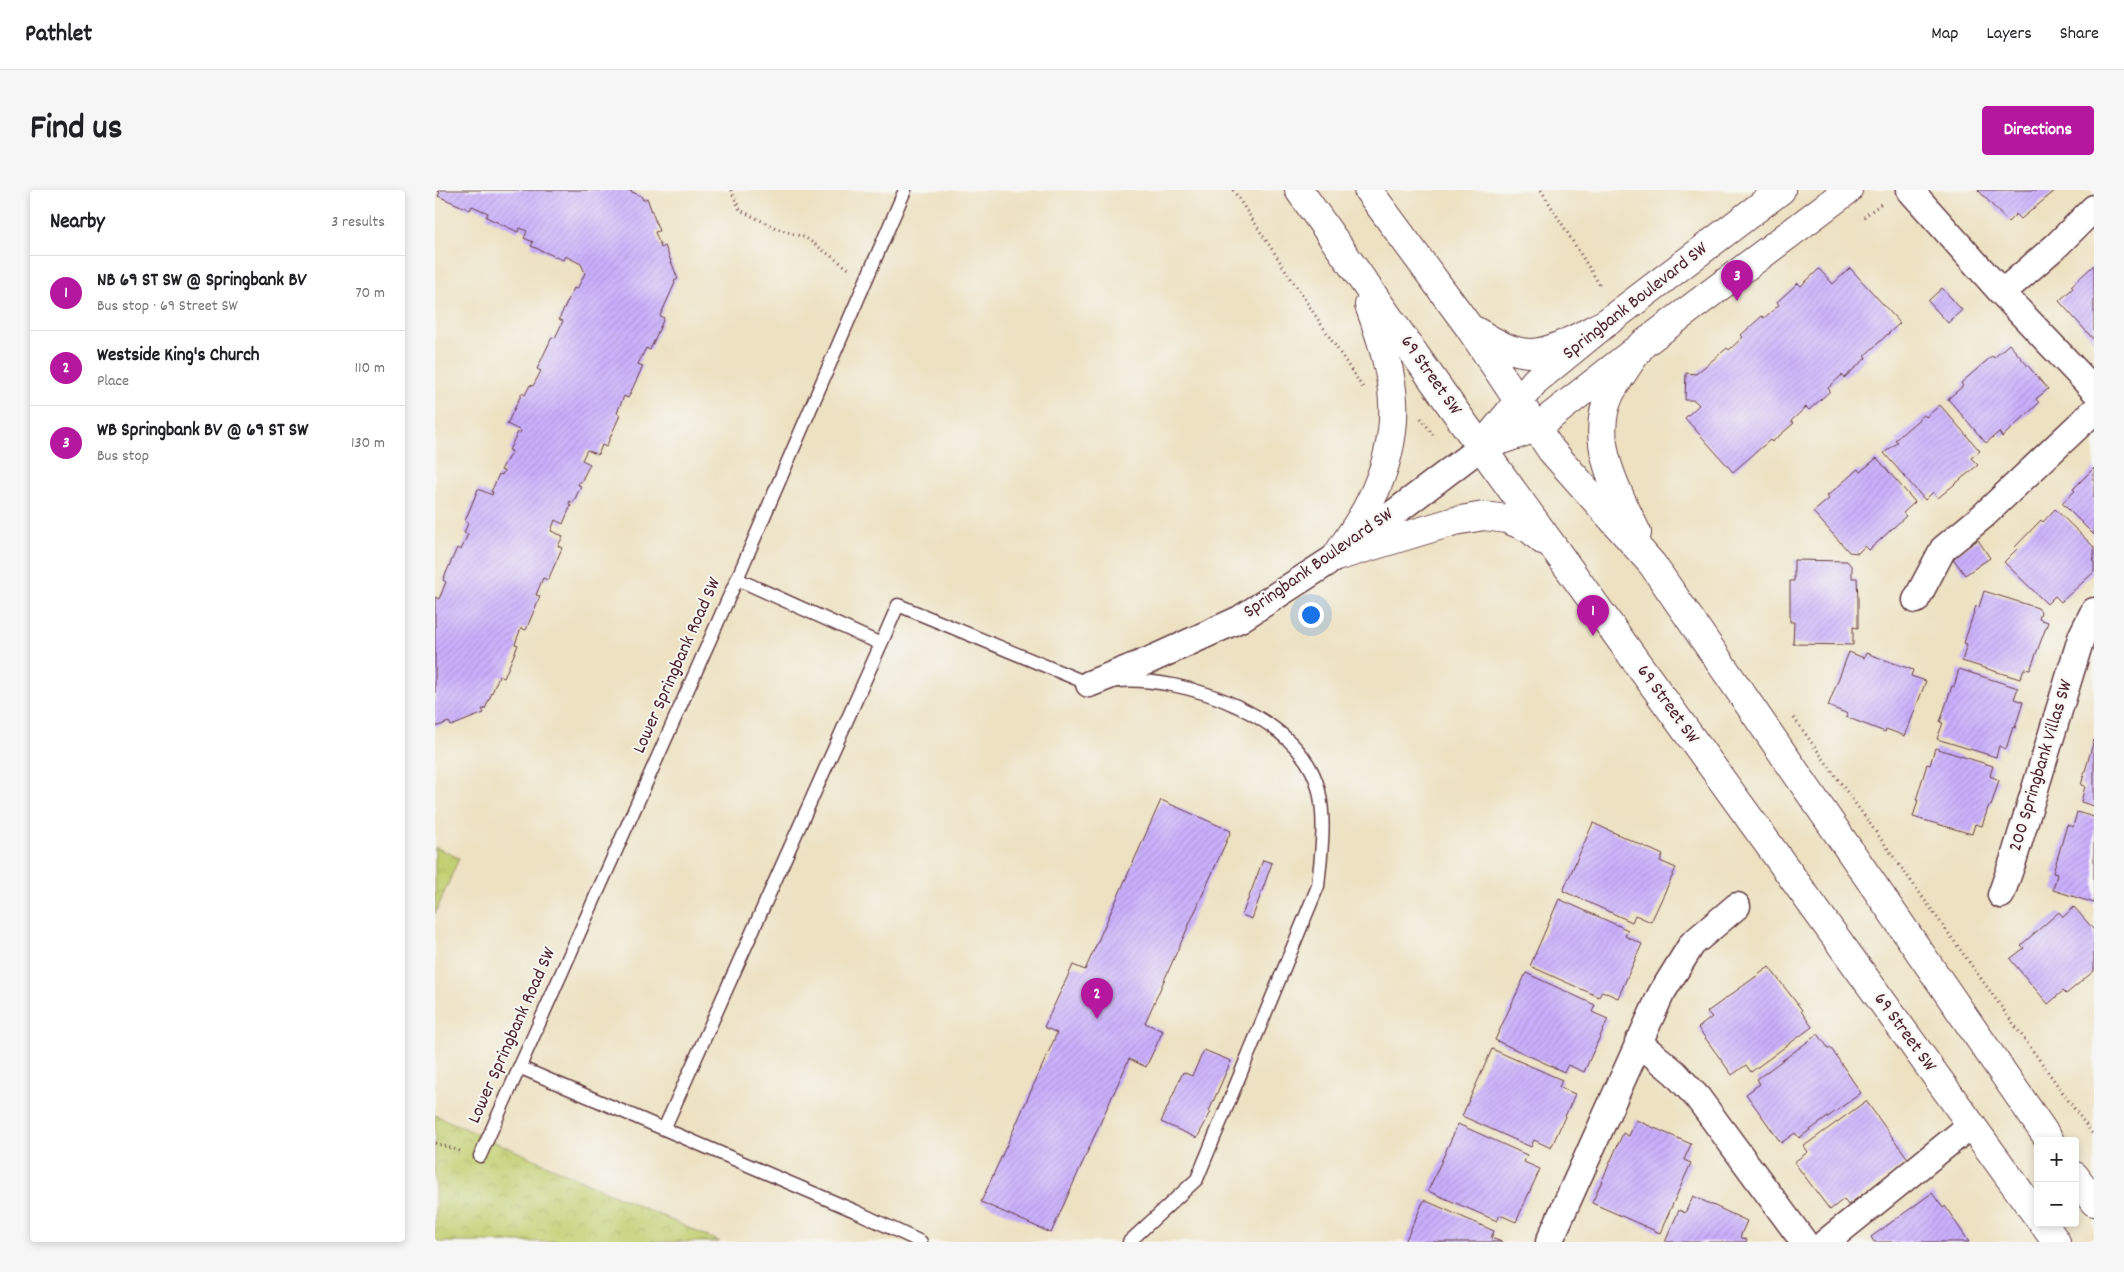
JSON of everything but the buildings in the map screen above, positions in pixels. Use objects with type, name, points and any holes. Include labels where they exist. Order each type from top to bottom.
[{"type":"main road","name":"69 Street SW","points":[[1299,190],[1481,447],[2034,1211]]},
{"type":"main road","points":[[1368,190],[1469,327],[1551,450],[1652,564],[2048,1137]]},
{"type":"main road","name":"Springbank Boulevard SW","points":[[1481,447],[1535,381],[1606,323],[1781,190]]},
{"type":"main road","name":"Springbank Boulevard SW","points":[[1481,447],[1536,428],[1642,345],[1848,190]]},
{"type":"main road","points":[[1336,557],[1370,502],[1389,456],[1394,427],[1394,402],[1385,350],[1357,270]]},
{"type":"main road","points":[[1469,327],[1493,342],[1511,349],[1530,353],[1556,346],[1606,323]]},
{"type":"main road","points":[[1642,345],[1610,394],[1604,413],[1602,433],[1609,472],[1652,564]]},
{"type":"main road","points":[[1336,557],[1455,520],[1484,516],[1507,519],[1530,529],[1557,552]]},
{"type":"main road","points":[[2079,1181],[2094,1202]]},
{"type":"main road","points":[[2046,1227],[2056,1242]]},
{"type":"street","points":[[1910,190],[2094,390]]},
{"type":"street","points":[[2002,292],[2057,245],[2094,208]]},
{"type":"street","points":[[1916,600],[1943,549],[1983,516],[2094,411]]},
{"type":"street","name":"Springbank Boulevard SW","points":[[1089,684],[1150,660],[1240,619],[1336,557],[1481,447]]},
{"type":"street","name":"200 Springbank Villas SW","points":[[2001,895],[2082,634],[2094,611]]},
{"type":"street","points":[[1549,1242],[1661,994],[1692,944],[1737,906]]},
{"type":"street","points":[[1638,1042],[1675,1073],[1698,1098],[1805,1242]]},
{"type":"street","points":[[1826,1242],[1971,1125]]},
{"type":"lane","name":"Lower Springbank Road SW","points":[[480,1156],[737,579],[905,190]]},
{"type":"lane","points":[[737,579],[881,644]]},
{"type":"lane","points":[[664,1129],[898,605],[1089,684],[1120,681],[1162,683],[1211,694],[1247,710],[1283,736],[1308,764],[1319,791],[1323,838],[1318,886],[1197,1179],[1129,1242]]},
{"type":"lane","points":[[519,1067],[855,1211],[921,1242]]},
{"type":"path","points":[[731,190],[740,210],[776,228],[806,238],[866,281]]},
{"type":"path","points":[[1233,190],[1372,401],[1394,402],[1413,407],[1433,435]]},
{"type":"path","points":[[1541,190],[1601,286]]},
{"type":"path","points":[[1864,217],[1883,202]]},
{"type":"path","points":[[1793,716],[2094,1136]]},
{"type":"path","points":[[435,1143],[450,1149]]},
{"type":"green space","points":[[435,847],[459,858],[435,914]]},
{"type":"green space","points":[[435,1115],[720,1242],[435,1242]]},
{"type":"place","name":"WB Springbank BV @ 69 ST SW","points":[[1737,301]]},
{"type":"place","name":"NB 69 ST SW @ Springbank BV","points":[[1593,636]]},
{"type":"place","name":"Westside King's Church","points":[[1097,1019]]}]
